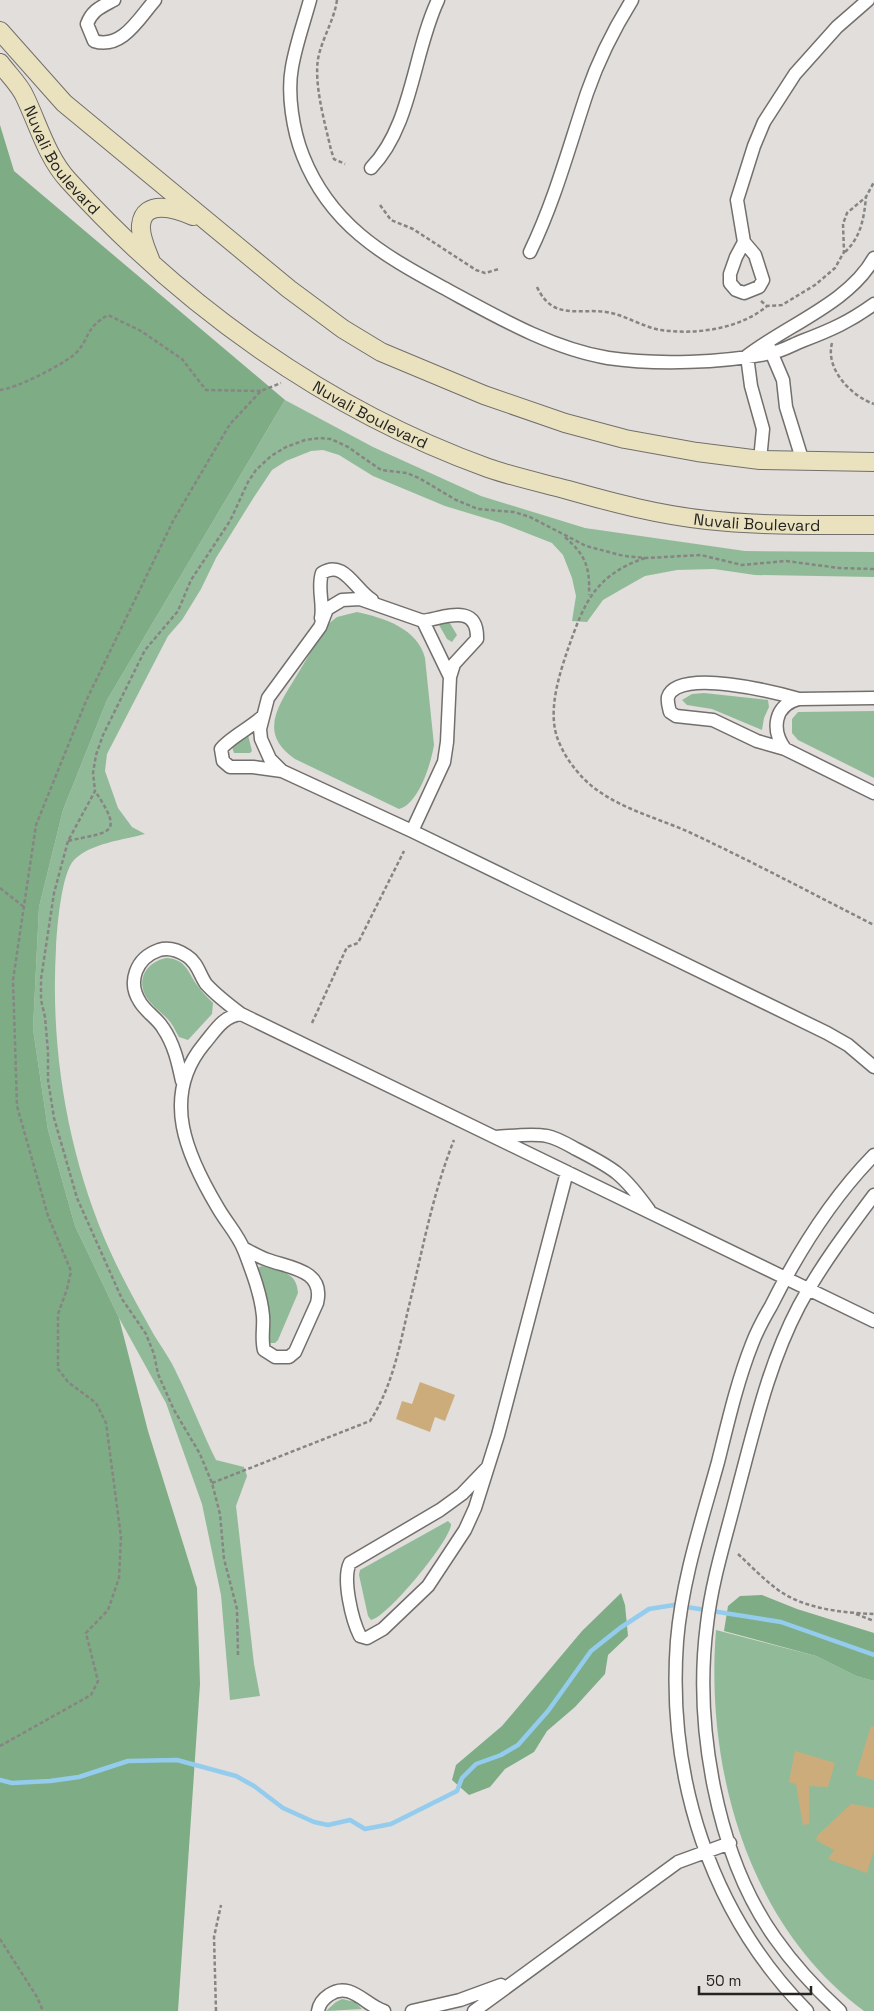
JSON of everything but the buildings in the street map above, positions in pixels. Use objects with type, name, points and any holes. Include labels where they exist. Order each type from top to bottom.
[{"type":"main road","name":"Nuvali Boulevard","points":[[0,31],[64,103],[289,289],[343,329],[381,352],[484,395],[565,423],[625,439],[696,452],[760,460],[874,462]]},
{"type":"main road","name":"Nuvali Boulevard","points":[[0,63],[24,94],[40,132],[66,178],[151,262],[234,332],[297,374],[366,414],[489,468],[641,510],[704,520],[775,526],[874,525]]},
{"type":"main road","points":[[151,262],[142,236],[141,224],[146,213],[160,206],[177,209],[205,221]]},
{"type":"street","points":[[114,0],[90,15],[87,24],[94,41],[104,44],[114,42],[122,37],[155,0]]},
{"type":"street","points":[[310,0],[291,70],[293,114],[302,154],[321,195],[335,213],[355,232],[409,269],[460,297],[514,325],[562,344],[607,357],[656,362],[773,353],[833,330],[874,304]]},
{"type":"street","points":[[371,168],[389,146],[422,39],[438,0]]},
{"type":"street","points":[[530,252],[557,191],[594,75],[620,20],[632,0]]},
{"type":"street","points":[[744,242],[737,200],[754,146],[764,122],[795,74],[812,52],[868,0]]},
{"type":"street","points":[[747,356],[766,341],[838,298],[856,281],[874,258]]},
{"type":"street","points":[[766,341],[773,353],[783,380],[786,407],[803,462]]},
{"type":"street","points":[[747,356],[751,386],[763,429],[760,460]]},
{"type":"street","points":[[320,627],[322,610],[319,584],[322,573],[327,570],[339,569],[343,571],[364,596],[378,604]]},
{"type":"street","points":[[282,771],[270,760],[261,739],[260,729],[268,698],[320,627],[327,609],[342,600],[360,599],[423,621],[462,614],[468,617],[474,625],[477,638],[454,664],[450,678],[444,762],[412,831]]},
{"type":"street","points":[[423,621],[450,678]]},
{"type":"street","points":[[799,699],[748,686],[692,683],[680,686],[672,691],[668,698],[670,712],[676,716],[714,720],[758,740],[785,749],[874,793]]},
{"type":"street","points":[[785,749],[780,741],[776,722],[783,707],[788,702],[799,699],[874,698]]},
{"type":"street","points":[[265,715],[247,731],[224,745],[221,755],[223,761],[230,768],[254,767],[282,771],[412,831],[827,1033],[848,1045],[874,1067]]},
{"type":"street","points":[[243,1248],[261,1258],[298,1268],[312,1276],[316,1282],[319,1296],[317,1303],[295,1352],[289,1357],[275,1357],[264,1350],[261,1306],[243,1248],[198,1173],[182,1122],[182,1082],[178,1059],[170,1038],[160,1023],[139,1001],[135,992],[135,974],[144,958],[161,949],[170,948],[179,951],[194,961],[206,983],[240,1014],[874,1321]]},
{"type":"street","points":[[182,1082],[193,1057],[224,1020],[232,1015],[240,1014]]},
{"type":"street","points":[[495,1137],[533,1135],[548,1136],[560,1141],[611,1166],[632,1186],[650,1212]]},
{"type":"street","points":[[807,2011],[781,1985],[754,1948],[730,1910],[705,1852],[687,1792],[676,1722],[675,1687],[680,1621],[685,1591],[737,1390],[752,1342],[786,1278],[828,1210],[874,1155]]},
{"type":"street","points":[[486,1468],[462,1494],[440,1510],[350,1562],[346,1570],[346,1580],[360,1636],[367,1638],[384,1629],[428,1586],[465,1530],[475,1508],[486,1468],[498,1435],[567,1172]]},
{"type":"street","points":[[840,2011],[800,1972],[773,1936],[752,1899],[730,1843],[713,1784],[708,1754],[703,1685],[706,1624],[711,1594],[762,1396],[779,1351],[809,1289],[851,1225],[874,1195]]},
{"type":"street","points":[[474,2011],[678,1862],[730,1843]]},
{"type":"street","points":[[412,2011],[460,2000],[519,1977]]},
{"type":"street","points":[[318,2011],[324,1999],[332,1993],[341,1990],[358,1995],[377,2009],[384,2011]]},
{"type":"path","points":[[337,0],[335,15],[323,42],[317,68],[331,150],[334,159],[345,164]]},
{"type":"path","points":[[844,252],[843,224],[847,213],[866,196],[874,182]]},
{"type":"path","points":[[537,287],[548,304],[574,313],[606,312],[662,330],[696,330],[729,326],[750,318],[767,306],[782,305],[821,281],[835,268],[844,252],[856,239],[861,228],[866,196]]},
{"type":"path","points":[[380,204],[391,220],[414,229],[476,270],[485,273],[499,269]]},
{"type":"path","points":[[759,299],[767,306]]},
{"type":"path","points":[[0,390],[10,389],[30,378],[56,368],[76,352],[93,323],[108,315],[141,331],[182,359],[206,390],[261,391]]},
{"type":"path","points":[[834,336],[831,355],[833,366],[842,381],[863,400],[874,404]]},
{"type":"path","points":[[0,1746],[91,1695],[98,1681],[86,1634],[108,1610],[119,1578],[121,1537],[106,1423],[96,1404],[68,1382],[58,1369],[58,1314],[68,1289],[70,1271],[48,1216],[17,1106],[13,980],[36,825],[86,701],[173,521],[230,424],[261,391],[272,385],[287,381],[297,374]]},
{"type":"path","points":[[68,841],[99,835],[108,831],[112,826],[109,812],[95,791],[93,773],[96,755],[145,650],[178,611],[191,580],[230,521],[248,482],[271,456],[286,447],[305,440],[331,439],[348,447],[381,470],[407,473],[432,484],[456,500],[478,508],[522,514],[586,546],[624,556],[646,558],[701,556],[742,565],[786,561],[839,568],[874,569]]},
{"type":"path","points":[[563,535],[581,551],[586,561],[589,572],[589,597]]},
{"type":"path","points":[[646,558],[627,564],[596,587],[581,613],[560,671],[554,710],[557,737],[568,759],[584,779],[614,801],[691,833],[874,925]]},
{"type":"path","points":[[95,791],[68,841],[54,893],[41,979],[41,1000],[45,1016],[48,1052],[48,1080],[54,1118],[77,1198],[104,1261],[122,1299],[146,1334],[162,1383],[174,1410],[200,1454],[212,1483],[220,1514],[224,1559],[237,1609],[238,1655]]},
{"type":"path","points":[[312,1023],[347,947],[358,943],[404,851]]},
{"type":"path","points":[[0,888],[24,907]]},
{"type":"path","points":[[212,1483],[370,1421],[384,1400],[395,1368],[439,1178],[454,1140]]},
{"type":"path","points":[[738,1554],[782,1592],[824,1608],[852,1613],[874,1614]]},
{"type":"path","points":[[852,1613],[874,1620]]},
{"type":"path","points":[[216,2011],[214,1937],[221,1905]]},
{"type":"path","points":[[0,1939],[43,2011]]},
{"type":"green space","points":[[0,125],[14,171],[285,400],[107,700],[63,810],[39,907],[33,1029],[48,1130],[75,1226],[119,1318],[148,1431],[197,1588],[200,1684],[178,2011],[0,2011]]},
{"type":"green space","points":[[285,400],[373,447],[481,496],[585,528],[745,551],[874,552],[874,577],[755,575],[714,569],[677,570],[645,576],[603,600],[587,622],[572,621],[576,596],[572,578],[563,555],[552,543],[501,523],[445,506],[373,476],[339,455],[323,450],[311,451],[286,461],[272,470],[216,558],[201,589],[182,620],[168,636],[107,754],[105,771],[118,808],[132,827],[145,834],[98,846],[81,854],[70,867],[60,902],[57,928],[56,1026],[59,1064],[73,1141],[95,1215],[110,1251],[154,1335],[175,1369],[216,1460],[244,1467],[247,1476],[236,1506],[254,1664],[260,1696],[230,1700],[221,1595],[202,1504],[166,1403],[119,1318],[75,1226],[48,1130],[33,1029],[39,907],[63,810],[107,700]]},
{"type":"green space","points":[[357,612],[389,622],[408,632],[421,648],[425,658],[434,745],[423,782],[406,806],[399,809],[295,759],[283,749],[274,729],[278,708],[327,625],[337,617]]},
{"type":"green space","points":[[448,620],[457,635],[452,642],[447,639],[439,625],[440,622]]},
{"type":"green space","points":[[704,693],[768,700],[769,707],[764,718],[762,730],[712,709],[687,705],[682,700],[692,694]]},
{"type":"green space","points":[[874,711],[874,778],[798,740],[792,733],[792,719],[798,712]]},
{"type":"green space","points":[[244,734],[248,735],[252,751],[250,753],[234,753],[231,744]]},
{"type":"green space","points":[[166,958],[182,963],[200,990],[213,1003],[212,1014],[188,1040],[179,1037],[171,1023],[151,1003],[143,989],[142,982],[147,970],[158,961]]},
{"type":"green space","points":[[262,1266],[286,1273],[291,1276],[297,1286],[298,1293],[275,1343],[266,1343],[257,1268]]},
{"type":"green space","points":[[448,1521],[451,1524],[448,1532],[430,1561],[390,1607],[371,1620],[368,1616],[359,1575],[360,1570]]},
{"type":"green space","points":[[621,1593],[625,1605],[628,1636],[608,1655],[605,1674],[575,1707],[547,1731],[534,1752],[505,1769],[490,1787],[469,1795],[452,1780],[456,1765],[502,1726],[582,1631]]},
{"type":"green space","points":[[762,1595],[797,1609],[874,1633],[874,1681],[856,1676],[816,1656],[724,1631],[728,1606],[740,1596]]},
{"type":"green space","points":[[716,1630],[816,1656],[856,1676],[874,1681],[874,2011],[864,2011],[824,1976],[790,1935],[763,1889],[742,1840],[727,1789],[718,1736],[714,1683]]},
{"type":"green space","points":[[342,1999],[355,2002],[362,2009],[326,2011]]},
{"type":"waterway","points":[[0,1780],[12,1783],[50,1781],[79,1777],[128,1761],[177,1760],[236,1776],[254,1786],[283,1808],[314,1822],[328,1825],[350,1820],[365,1829],[391,1824],[457,1791],[462,1778],[476,1764],[501,1755],[518,1745],[548,1711],[591,1651],[620,1628],[649,1609],[674,1605],[781,1622],[874,1655]]}]
